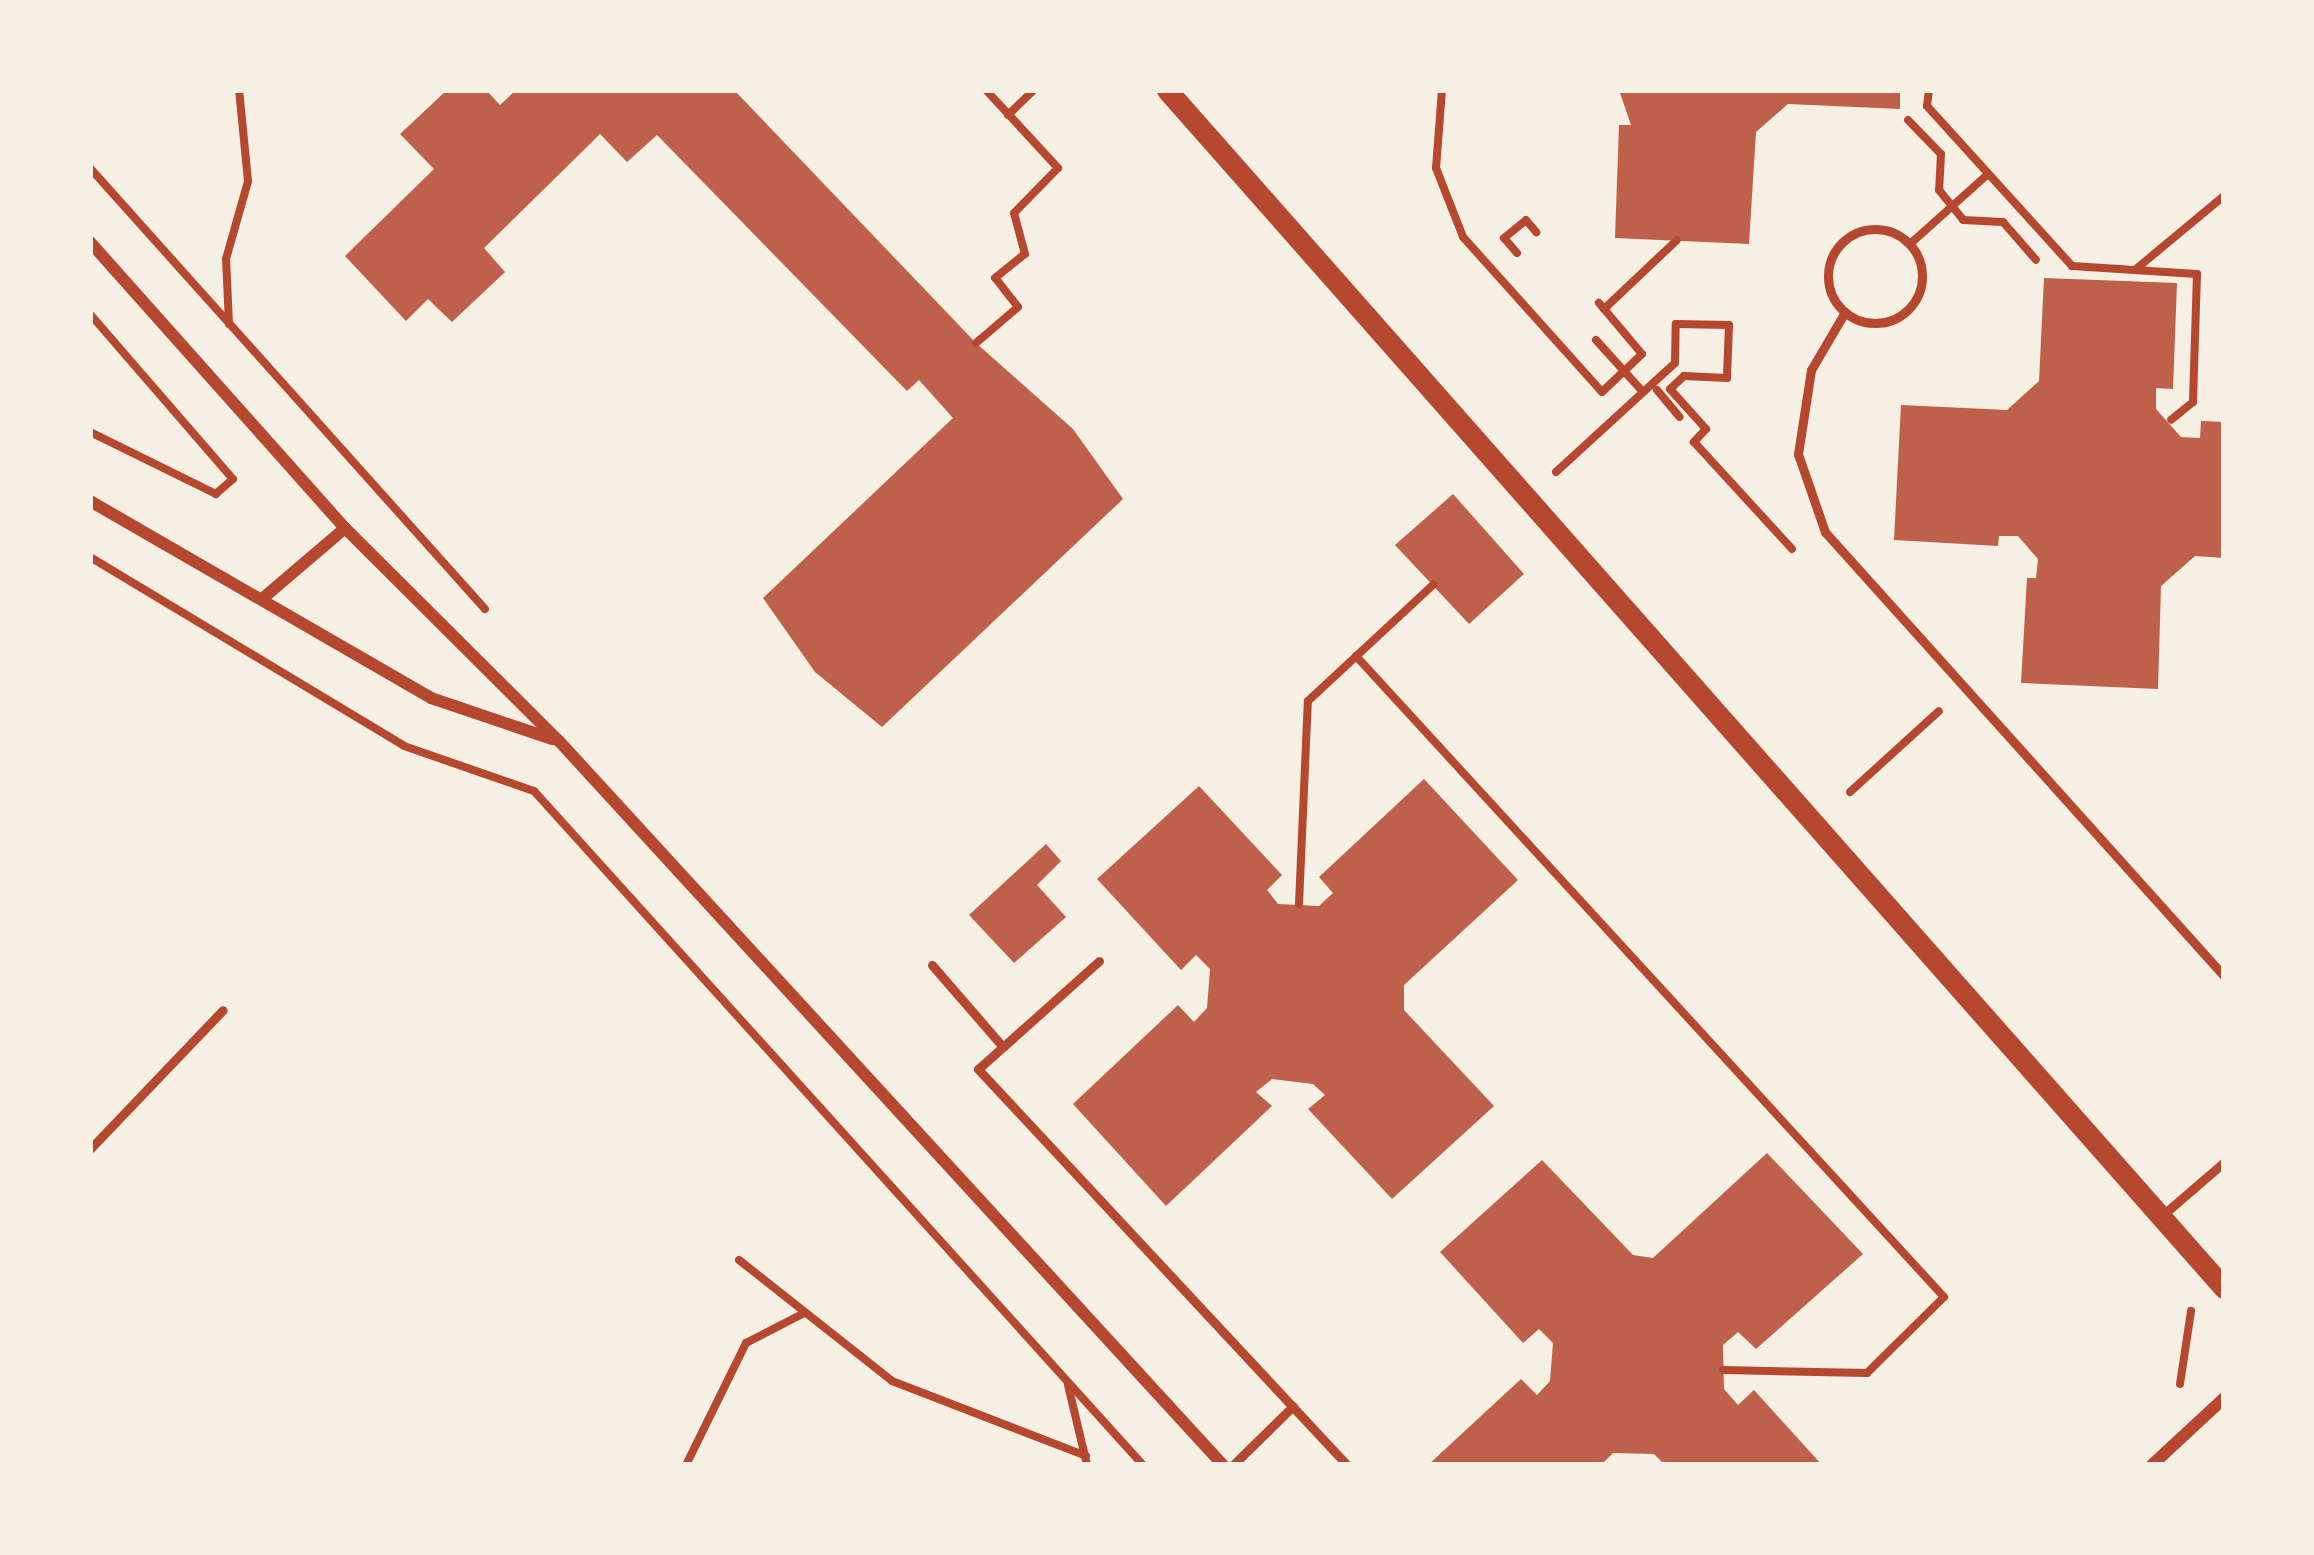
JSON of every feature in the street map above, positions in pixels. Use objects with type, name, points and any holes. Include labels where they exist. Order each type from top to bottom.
[{"type":"street","points":[[1167,90],[2165,1213],[2224,1288]]},
{"type":"street","points":[[90,242],[345,528],[559,741],[1223,1465]]},
{"type":"street","points":[[90,501],[431,698],[559,741]]},
{"type":"street","points":[[262,599],[345,528]]},
{"type":"street","points":[[2152,1465],[2224,1398]]},
{"type":"lane","points":[[1882,229],[1910,244],[1923,273],[1902,315],[1873,323],[1845,312],[1828,272],[1841,244],[1882,229]]},
{"type":"lane","points":[[1845,312],[1811,370],[1798,454],[1825,532],[2224,976]]},
{"type":"lane","points":[[1099,961],[978,1069],[1347,1465]]},
{"type":"lane","points":[[932,964],[1003,1046]]},
{"type":"lane","points":[[90,1149],[223,1010]]},
{"type":"lane","points":[[2165,1213],[2224,1162]]},
{"type":"lane","points":[[1233,1465],[1292,1406]]},
{"type":"path","points":[[230,327],[226,259],[248,181],[239,90]]},
{"type":"path","points":[[976,343],[1018,307],[995,278],[1025,254],[1014,213],[1058,168],[986,90]]},
{"type":"path","points":[[1008,115],[1034,90]]},
{"type":"path","points":[[1442,90],[1436,168],[1463,237],[1602,392],[1642,354],[1601,306],[1677,240]]},
{"type":"path","points":[[1928,90],[1928,106],[2072,266],[2197,274],[2193,402],[2171,420]]},
{"type":"path","points":[[1908,120],[1941,154],[1939,190],[1963,220],[2003,222],[2036,260]]},
{"type":"path","points":[[1910,244],[1988,174]]},
{"type":"path","points":[[2135,270],[2224,196]]},
{"type":"path","points":[[1517,253],[1504,238],[1526,220],[1536,232]]},
{"type":"path","points":[[90,314],[233,479],[216,494],[90,432]]},
{"type":"path","points":[[1596,340],[1643,392]]},
{"type":"path","points":[[1540,487],[1643,392],[1656,386],[1680,417]]},
{"type":"path","points":[[90,556],[404,746],[534,791],[1143,1465]]},
{"type":"path","points":[[1299,904],[1308,701],[1432,585]]},
{"type":"path","points":[[1356,656],[1944,1297],[1867,1373],[1724,1370]]},
{"type":"path","points":[[1850,792],[1939,711]]},
{"type":"path","points":[[739,1260],[915,1394],[1086,1461]]},
{"type":"path","points":[[686,1465],[746,1343],[804,1313]]},
{"type":"path","points":[[1067,1381],[1086,1461]]},
{"type":"building","points":[[447,90],[486,90],[500,105],[516,90],[734,90],[976,343],[1073,429],[1123,499],[882,727],[815,672],[763,598],[953,418],[919,380],[907,391],[657,135],[627,162],[600,134],[484,248],[505,272],[452,322],[428,299],[406,321],[345,256],[434,169],[400,134]]},
{"type":"building","points":[[1619,90],[1900,90],[1900,109],[1788,104],[1756,132],[1749,244],[1615,238],[1619,125],[1631,125]]},
{"type":"building","points":[[2044,278],[2177,283],[2173,389],[2156,388],[2156,409],[2181,437],[2200,438],[2201,421],[2224,422],[2224,558],[2195,556],[2161,586],[2158,689],[2021,683],[2027,578],[2036,578],[2038,559],[2018,536],[1999,536],[1998,546],[1894,540],[1901,405],[2007,410],[2039,381]]},
{"type":"building","points":[[1453,494],[1524,574],[1469,624],[1395,545]]},
{"type":"building","points":[[1424,779],[1518,880],[1404,985],[1404,1010],[1494,1106],[1392,1199],[1308,1109],[1325,1095],[1313,1084],[1272,1079],[1256,1092],[1272,1106],[1166,1206],[1073,1104],[1178,1005],[1194,1022],[1207,1008],[1210,969],[1196,955],[1181,970],[1097,879],[1199,786],[1282,875],[1267,890],[1278,904],[1319,906],[1333,893],[1319,877]]},
{"type":"building","points":[[1046,844],[1061,861],[1037,885],[1066,917],[1014,963],[969,915]]},
{"type":"building","points":[[1767,1153],[1863,1254],[1756,1349],[1738,1332],[1723,1345],[1724,1389],[1738,1405],[1754,1390],[1822,1465],[1665,1465],[1654,1454],[1613,1453],[1601,1465],[1428,1465],[1521,1379],[1537,1395],[1550,1381],[1553,1343],[1539,1329],[1523,1343],[1440,1252],[1542,1160],[1633,1255],[1653,1258]]}]
